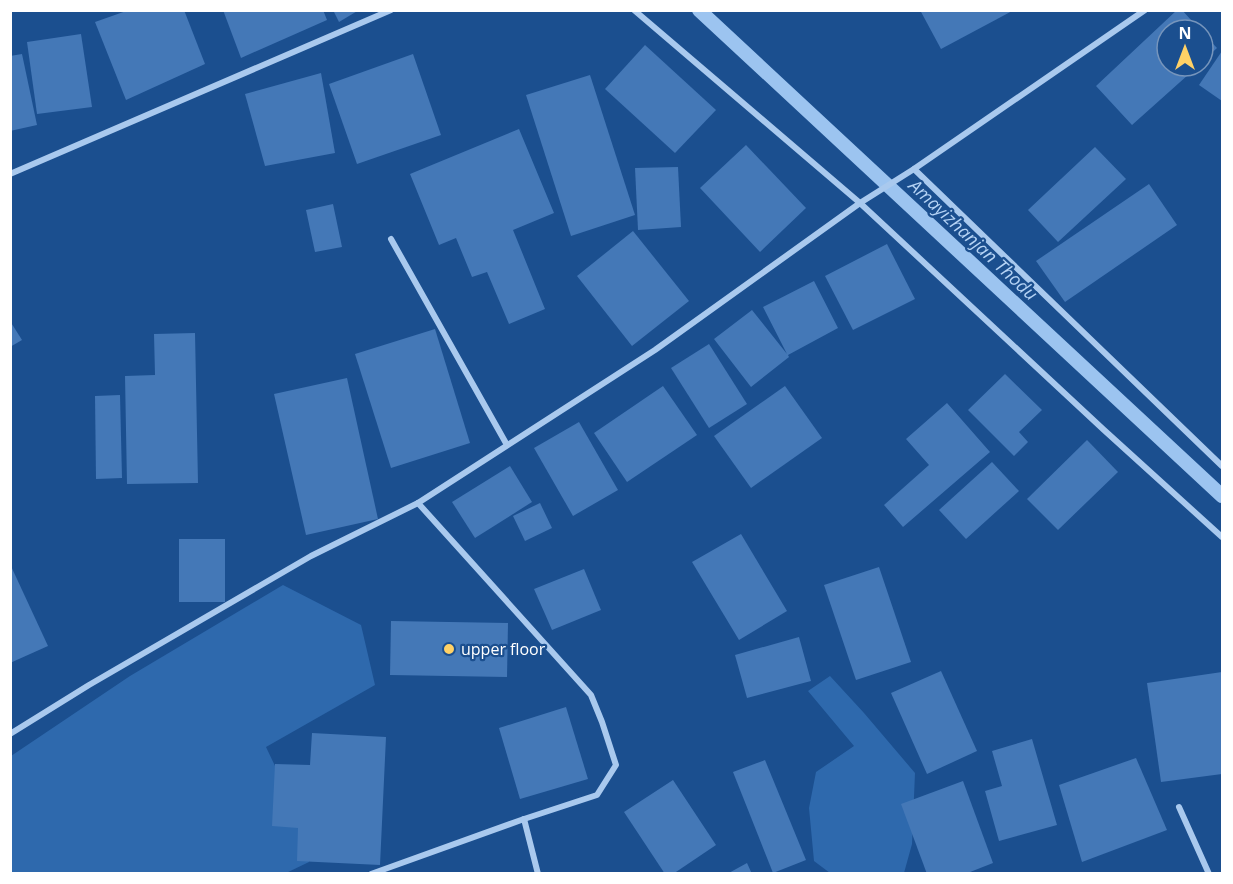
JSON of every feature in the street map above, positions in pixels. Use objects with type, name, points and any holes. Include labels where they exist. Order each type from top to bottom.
[{"type":"street","points":[[10,174],[391,10]]},
{"type":"street","points":[[634,10],[860,202],[1222,537]]},
{"type":"street","points":[[10,734],[311,556],[418,503],[655,350],[860,202],[914,170],[1145,10]]},
{"type":"street","points":[[914,170],[1222,466]]},
{"type":"street","points":[[391,239],[507,446]]},
{"type":"street","points":[[371,873],[597,795],[616,765],[591,695],[418,503]]},
{"type":"street","points":[[1179,807],[1209,873]]},
{"type":"street","points":[[524,819],[538,873]]},
{"type":"shaded area","points":[[283,585],[361,625],[375,685],[266,747],[305,829],[309,862],[284,874],[11,874],[11,756],[130,676]]},
{"type":"shaded area","points":[[830,676],[915,773],[912,844],[904,873],[830,873],[814,861],[809,808],[816,772],[854,746],[808,691]]},
{"type":"building","points":[[129,10],[184,10],[205,64],[126,100],[95,22]]},
{"type":"building","points":[[223,10],[323,10],[327,20],[241,58]]},
{"type":"building","points":[[333,10],[359,10],[339,22]]},
{"type":"building","points":[[920,10],[1014,10],[941,49]]},
{"type":"building","points":[[1177,10],[1182,10],[1189,18],[1168,18]]},
{"type":"building","points":[[1155,31],[1155,78],[1185,78],[1132,125],[1096,86]]},
{"type":"building","points":[[81,34],[92,107],[37,114],[27,42]]},
{"type":"building","points":[[645,45],[716,110],[675,153],[605,89]]},
{"type":"building","points":[[1222,51],[1222,101],[1199,85],[1204,78],[1215,78],[1215,61]]},
{"type":"building","points":[[22,54],[37,125],[10,131],[10,56]]},
{"type":"building","points":[[413,54],[441,135],[357,164],[329,84]]},
{"type":"building","points":[[321,73],[335,153],[265,166],[245,94]]},
{"type":"building","points":[[590,75],[635,215],[571,236],[526,95]]},
{"type":"building","points":[[519,129],[554,213],[513,230],[545,309],[509,324],[487,272],[472,277],[456,238],[439,245],[410,174]]},
{"type":"building","points":[[746,145],[806,208],[760,252],[700,188]]},
{"type":"building","points":[[1095,147],[1126,179],[1058,242],[1028,210]]},
{"type":"building","points":[[678,167],[681,227],[638,230],[635,168]]},
{"type":"building","points":[[1149,184],[1177,225],[1065,302],[1036,261]]},
{"type":"building","points":[[333,204],[342,247],[315,252],[306,210]]},
{"type":"building","points":[[633,231],[689,301],[632,346],[577,276]]},
{"type":"building","points":[[887,244],[915,299],[853,330],[825,276]]},
{"type":"building","points":[[814,281],[838,328],[788,355],[789,357],[751,387],[714,339],[752,310],[787,354],[763,307]]},
{"type":"building","points":[[10,321],[22,340],[10,347]]},
{"type":"building","points":[[435,329],[470,443],[391,468],[355,354]]},
{"type":"building","points":[[195,333],[198,483],[127,484],[125,376],[155,375],[154,334]]},
{"type":"building","points":[[709,344],[747,404],[709,428],[671,368]]},
{"type":"building","points":[[1005,374],[1042,410],[1019,432],[1028,442],[1014,456],[968,410]]},
{"type":"building","points":[[347,378],[378,519],[306,535],[274,394]]},
{"type":"building","points":[[663,386],[697,435],[627,482],[594,433]]},
{"type":"building","points":[[785,386],[822,438],[751,488],[714,436]]},
{"type":"building","points":[[120,395],[122,478],[96,479],[95,396]]},
{"type":"building","points":[[947,403],[990,452],[903,527],[884,505],[929,465],[906,439]]},
{"type":"building","points":[[579,422],[618,490],[573,516],[534,448]]},
{"type":"building","points":[[1087,440],[1118,472],[1058,530],[1027,499]]},
{"type":"building","points":[[992,462],[1019,491],[966,539],[939,510]]},
{"type":"building","points":[[510,466],[532,502],[475,538],[452,502]]},
{"type":"building","points":[[540,503],[552,528],[525,541],[513,516]]},
{"type":"building","points":[[741,534],[787,611],[739,640],[692,562]]},
{"type":"building","points":[[179,539],[225,539],[225,602],[179,602]]},
{"type":"building","points":[[10,564],[48,646],[10,663]]},
{"type":"building","points":[[879,567],[911,662],[856,680],[824,585]]},
{"type":"building","points":[[584,569],[601,610],[552,630],[534,589]]},
{"type":"building","name":"upper floor","points":[[391,621],[508,623],[507,677],[390,675]]},
{"type":"building","points":[[799,637],[811,681],[747,698],[735,655]]},
{"type":"building","points":[[941,671],[977,751],[927,774],[891,693]]},
{"type":"building","points":[[1222,672],[1222,774],[1161,782],[1147,683]]},
{"type":"building","points":[[566,707],[588,779],[520,799],[499,728]]},
{"type":"building","points":[[312,733],[386,737],[380,865],[297,861],[298,828],[272,826],[275,764],[310,765]]},
{"type":"building","points":[[1032,739],[1057,825],[999,841],[985,791],[1002,786],[992,751]]},
{"type":"building","points":[[1136,758],[1167,830],[1082,862],[1059,785]]},
{"type":"building","points":[[765,760],[806,860],[773,873],[733,772]]},
{"type":"building","points":[[673,780],[716,845],[673,874],[665,874],[624,812]]},
{"type":"building","points":[[963,781],[993,863],[965,874],[927,874],[901,804]]},
{"type":"building","points":[[747,863],[752,874],[727,874]]},
{"type":"waterway","name":"Amayizhanjan Thodu","points":[[699,10],[1222,496]]},
{"type":"place","name":"upper floor","points":[[449,649]]}]
